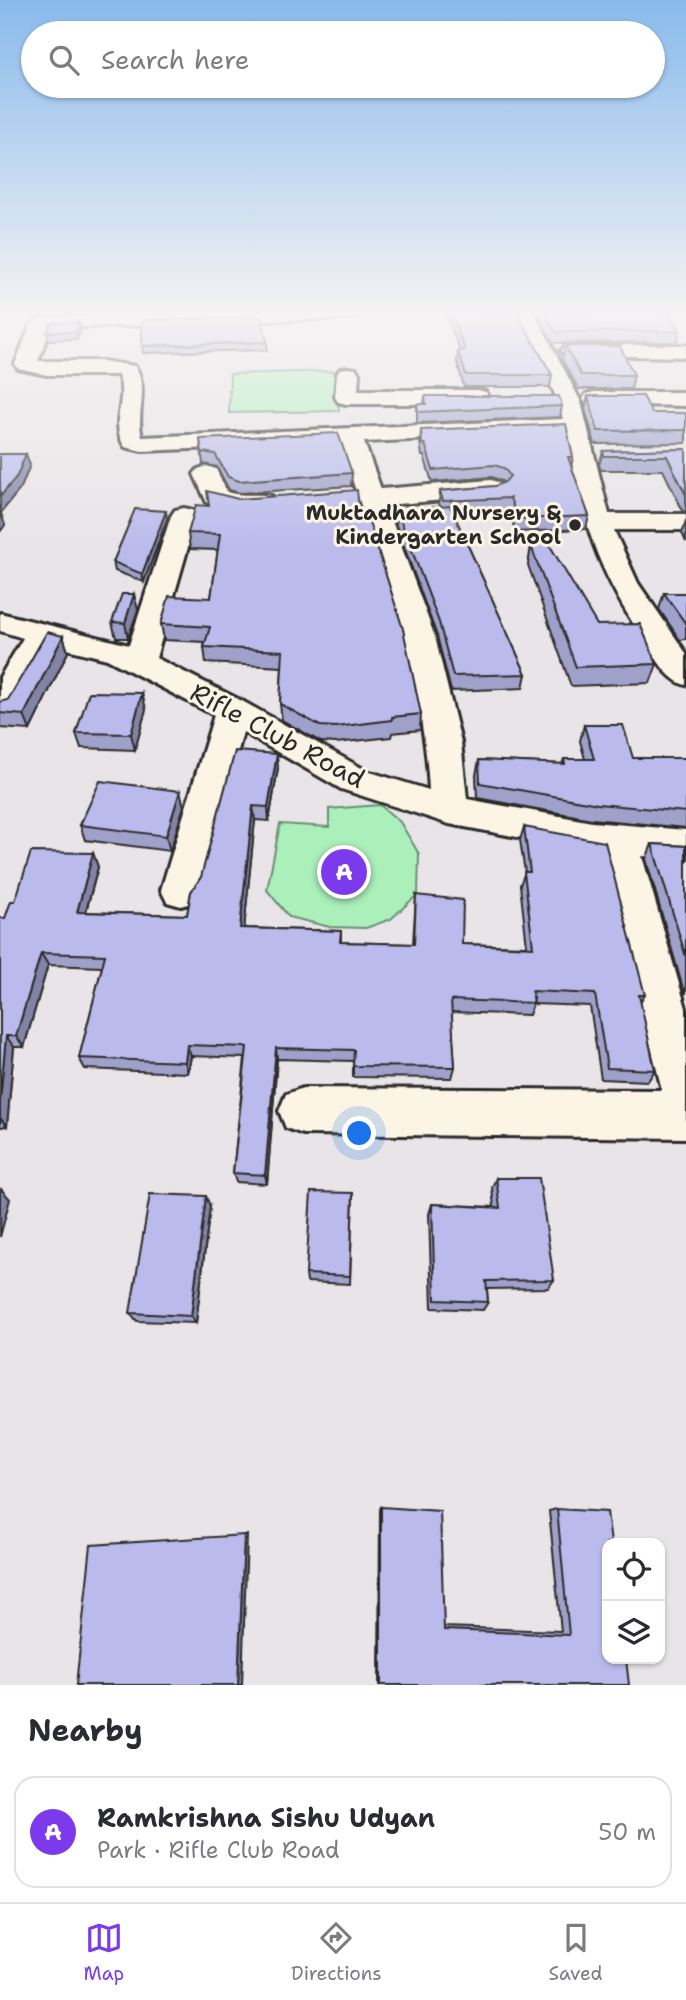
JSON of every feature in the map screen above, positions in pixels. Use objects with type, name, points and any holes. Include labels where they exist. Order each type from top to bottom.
[{"type":"street","points":[[133,391],[128,433],[134,442],[575,426]]},
{"type":"street","points":[[347,391],[346,397],[498,397]]},
{"type":"street","points":[[564,391],[575,426],[596,455],[598,522],[612,558],[660,642],[686,674]]},
{"type":"street","points":[[540,397],[686,399]]},
{"type":"street","points":[[349,434],[361,496],[419,637],[444,743],[449,810]]},
{"type":"street","points":[[207,474],[216,497],[226,502],[239,504],[286,500]]},
{"type":"street","points":[[361,496],[492,488]]},
{"type":"street","points":[[139,662],[184,516]]},
{"type":"street","points":[[598,522],[686,522]]},
{"type":"street","name":"Rifle Club Road","points":[[0,622],[118,652],[232,710],[354,780],[449,810],[592,836],[686,845]]},
{"type":"street","points":[[0,706],[42,632]]},
{"type":"street","points":[[181,890],[232,710]]},
{"type":"street","points":[[618,839],[686,1090]]},
{"type":"street","points":[[303,1111],[686,1114]]},
{"type":"green space","points":[[230,391],[337,391],[339,411],[229,413]]},
{"type":"green space","points":[[380,805],[400,822],[419,854],[418,894],[391,919],[366,928],[330,927],[289,917],[267,890],[280,824],[329,827],[329,809]]},
{"type":"building","points":[[425,396],[559,396],[562,406],[418,412],[417,404],[426,404]]},
{"type":"building","points":[[588,396],[643,396],[652,413],[686,413],[686,430],[598,431]]},
{"type":"building","points":[[566,424],[573,457],[568,457],[589,516],[518,519],[510,498],[443,501],[440,491],[495,486],[505,482],[510,476],[504,468],[494,465],[433,470],[425,444],[422,444],[421,430]]},
{"type":"building","points":[[338,433],[352,473],[239,481],[228,477],[215,454],[202,452],[200,439]]},
{"type":"building","points":[[686,449],[686,495],[667,456],[604,456],[603,451]]},
{"type":"building","points":[[0,454],[26,454],[17,476],[0,497]]},
{"type":"building","points":[[357,490],[359,508],[366,512],[403,629],[421,714],[336,727],[320,726],[280,704],[283,651],[204,647],[210,627],[161,624],[169,596],[211,598],[220,534],[188,533],[196,505],[209,506],[207,491],[238,499]]},
{"type":"building","points":[[450,506],[526,674],[453,676],[439,622],[397,511]]},
{"type":"building","points":[[135,509],[166,511],[142,574],[113,562]]},
{"type":"building","points":[[546,539],[597,625],[640,624],[657,664],[576,667],[531,546]]},
{"type":"building","points":[[664,593],[686,593],[686,624]]},
{"type":"building","points":[[122,594],[134,594],[125,623],[112,622]]},
{"type":"building","points":[[47,632],[63,636],[24,715],[0,713],[0,702],[8,700]]},
{"type":"building","points":[[89,692],[142,693],[131,734],[76,733]]},
{"type":"building","points":[[584,725],[623,725],[633,758],[686,758],[686,812],[598,804],[480,783],[479,760],[565,764],[564,759],[594,759]]},
{"type":"building","points":[[235,751],[277,754],[268,807],[253,806],[240,928],[341,931],[340,942],[414,944],[416,895],[463,900],[462,944],[533,947],[524,872],[530,872],[524,827],[605,842],[645,995],[639,995],[655,1070],[607,1068],[595,994],[532,991],[534,1003],[451,1000],[455,1067],[353,1066],[354,1050],[276,1048],[265,1175],[233,1173],[247,1047],[187,1045],[185,1062],[79,1058],[105,955],[41,953],[16,1036],[6,1036],[0,1100],[0,918],[5,918],[11,901],[15,901],[31,852],[93,853],[77,912],[187,915],[191,892],[201,877]]},
{"type":"building","points":[[100,781],[180,791],[166,836],[80,825]]},
{"type":"building","points":[[652,844],[686,846],[686,957]]},
{"type":"building","points":[[496,1178],[539,1178],[554,1280],[486,1281],[488,1302],[435,1300],[432,1204],[500,1208]]},
{"type":"building","points":[[311,1192],[353,1193],[350,1276],[306,1274]]},
{"type":"building","points":[[150,1194],[206,1196],[191,1316],[130,1313]]},
{"type":"building","points":[[381,1507],[440,1511],[444,1630],[569,1635],[557,1509],[607,1512],[610,1538],[602,1538],[602,1664],[627,1664],[629,1685],[381,1685]]},
{"type":"building","points":[[244,1535],[238,1685],[76,1685],[91,1545]]},
{"type":"place","name":"Muktadhara Nursery & Kindergarten School","points":[[575,525]]},
{"type":"place","name":"Ramkrishna Sishu Udyan","points":[[344,872]]}]
